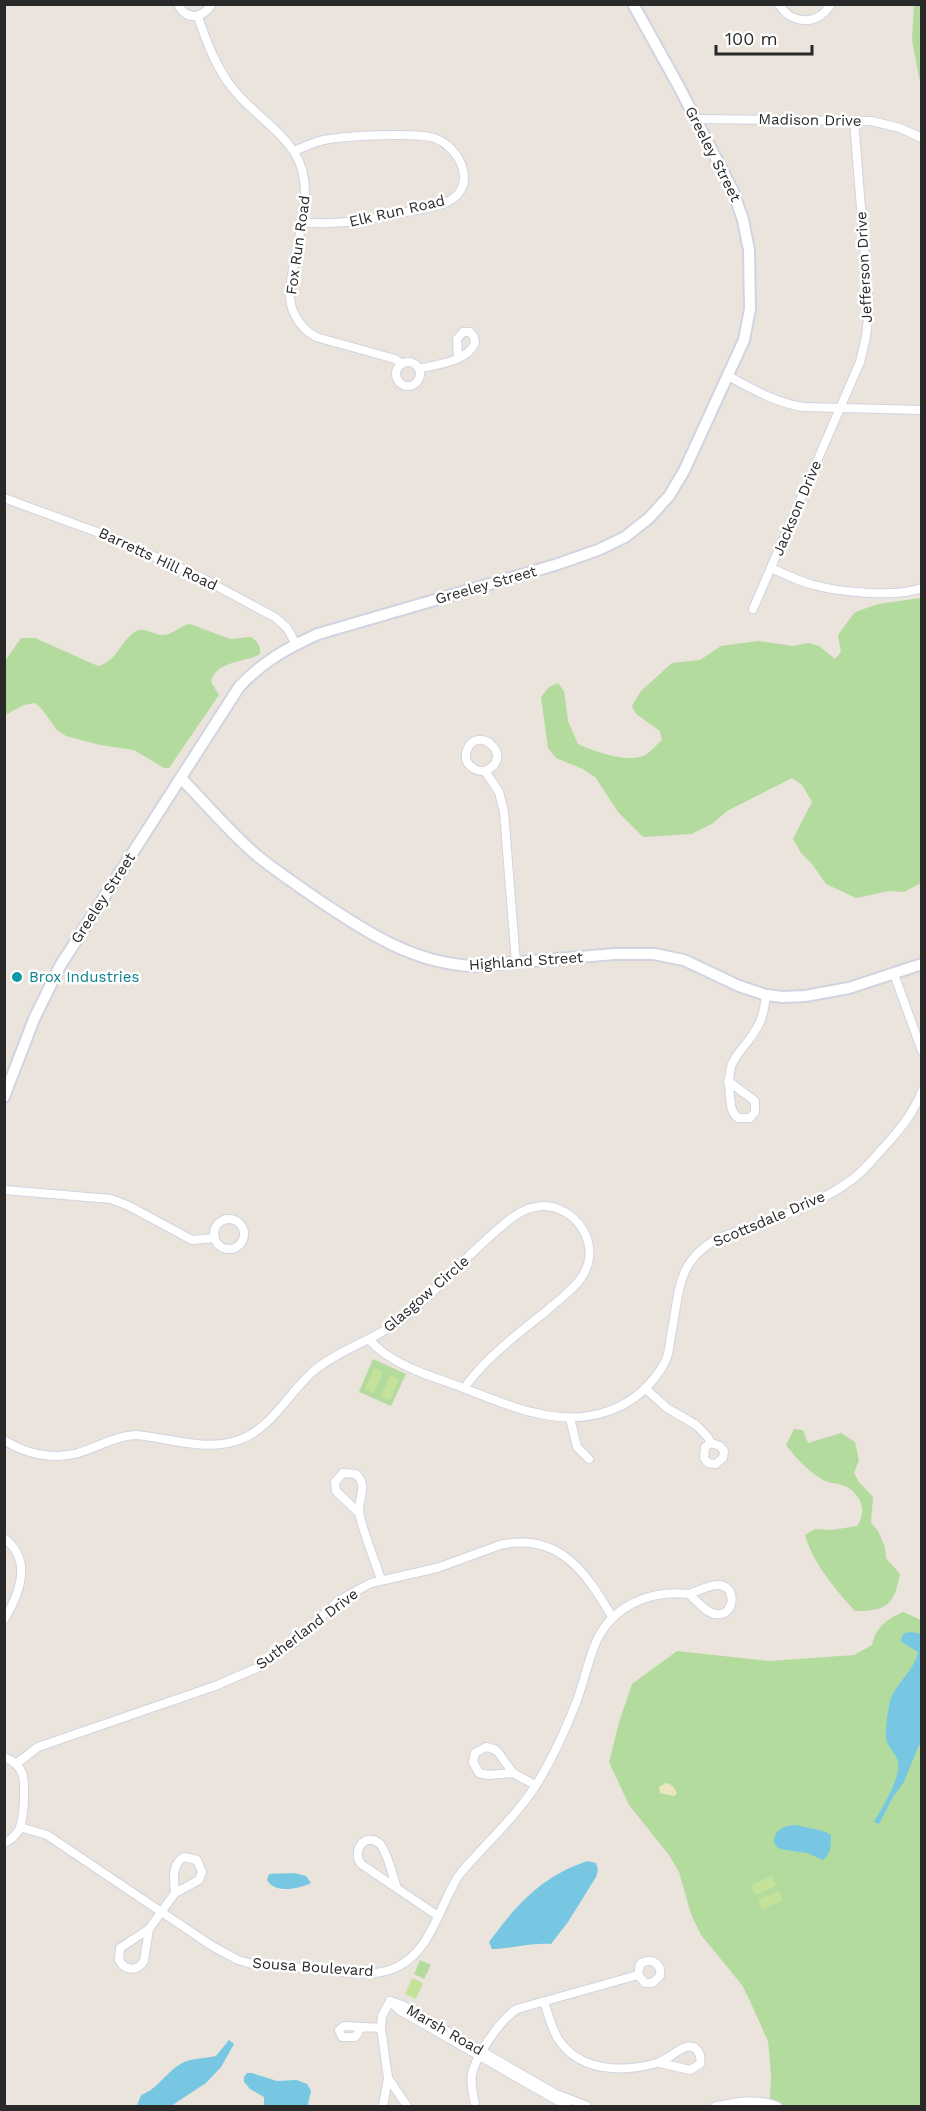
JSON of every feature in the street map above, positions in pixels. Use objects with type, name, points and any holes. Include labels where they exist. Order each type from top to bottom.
[{"type":"street","points":[[178,4],[181,11],[187,15],[198,16],[205,13],[212,4]]},
{"type":"street","name":"Greeley Street","points":[[4,1097],[34,1019],[60,966],[239,687],[260,666],[296,644],[347,625],[598,550],[625,537],[659,508],[677,484],[738,355],[748,325],[751,287],[749,250],[739,205],[696,119],[633,4]]},
{"type":"street","points":[[778,4],[788,16],[804,21],[821,16],[831,4]]},
{"type":"street","name":"Fox Run Road","points":[[198,16],[211,53],[226,79],[251,109],[294,152],[303,171],[305,187],[290,298],[292,310],[300,324],[316,338],[395,359],[402,364],[412,363],[419,369]]},
{"type":"street","name":"Madison Drive","points":[[696,119],[878,122],[893,125],[921,138]]},
{"type":"street","name":"Jefferson Drive","points":[[840,407],[860,362],[869,323],[869,293],[854,121]]},
{"type":"street","name":"Elk Run Road","points":[[294,152],[317,142],[334,138],[408,135],[430,137],[445,143],[455,152],[462,164],[464,178],[463,185],[456,195],[441,204],[351,223],[301,222]]},
{"type":"street","points":[[402,364],[397,370],[397,376],[399,381],[406,385],[416,382],[419,369],[459,358]]},
{"type":"street","points":[[728,376],[782,403],[804,407],[921,410]]},
{"type":"street","name":"Jackson Drive","points":[[753,609],[840,407]]},
{"type":"street","name":"Barretts Hill Road","points":[[4,498],[113,537],[202,578],[276,618],[287,628],[296,644]]},
{"type":"street","points":[[771,568],[810,584],[840,590],[907,592],[921,588]]},
{"type":"street","points":[[476,741],[490,743],[496,751],[496,761],[490,769],[485,771],[471,767],[466,758],[468,747],[476,741]]},
{"type":"street","points":[[485,771],[499,792],[504,812],[516,963]]},
{"type":"street","name":"Highland Street","points":[[181,778],[242,842],[264,861],[350,921],[389,944],[417,956],[445,963],[474,966],[615,954],[654,954],[684,960],[739,986],[783,997],[805,996],[849,988],[921,964]]},
{"type":"street","points":[[894,974],[921,1051]]},
{"type":"street","points":[[728,1081],[755,1101],[755,1112],[750,1118],[738,1118],[732,1112],[728,1081],[733,1060],[762,1018],[766,994]]},
{"type":"street","name":"Scottsdale Drive","points":[[369,1340],[398,1362],[518,1409],[570,1418],[606,1413],[621,1407],[646,1389],[667,1358],[678,1291],[693,1257],[719,1238],[819,1200],[857,1176],[902,1127],[916,1105],[921,1091]]},
{"type":"street","points":[[4,1190],[111,1199],[129,1206],[187,1238],[199,1241],[215,1238]]},
{"type":"street","name":"Glasgow Circle","points":[[4,1440],[24,1450],[52,1455],[78,1453],[125,1436],[146,1436],[204,1445],[236,1442],[249,1436],[268,1422],[304,1380],[324,1363],[345,1350],[369,1340],[413,1310],[519,1213],[532,1207],[546,1206],[570,1215],[579,1224],[590,1251],[583,1275],[565,1295],[489,1358],[464,1388]]},
{"type":"street","points":[[646,1389],[667,1408],[696,1425],[711,1443]]},
{"type":"street","points":[[570,1418],[577,1447],[589,1459]]},
{"type":"street","points":[[358,1512],[362,1481],[356,1474],[343,1473],[335,1482],[336,1491],[358,1512],[381,1580]]},
{"type":"street","points":[[4,1538],[18,1552],[22,1569],[20,1585],[7,1609],[4,1620]]},
{"type":"street","name":"Sutherland Drive","points":[[16,1764],[38,1747],[215,1686],[257,1668],[295,1642],[339,1601],[364,1586],[437,1568],[500,1545],[531,1543],[550,1548],[570,1560],[589,1578],[612,1617]]},
{"type":"street","name":"Sousa Boulevard","points":[[20,1827],[47,1835],[224,1954],[238,1960],[252,1964],[357,1973],[386,1971],[406,1961],[425,1942],[459,1875],[517,1810],[535,1785],[552,1756],[577,1702],[594,1645],[612,1617],[637,1600],[671,1593],[689,1594],[712,1586],[722,1585],[730,1591],[733,1600],[726,1612],[716,1614],[689,1594]]},
{"type":"street","points":[[513,1773],[489,1775],[479,1773],[473,1762],[475,1753],[486,1747],[495,1749],[513,1773],[535,1785]]},
{"type":"street","points":[[4,1757],[16,1764],[24,1780],[20,1827],[13,1837],[4,1843]]},
{"type":"street","points":[[397,1888],[382,1846],[370,1840],[362,1843],[357,1851],[358,1860],[397,1888],[438,1916]]},
{"type":"street","points":[[149,1929],[144,1961],[133,1969],[124,1967],[119,1960],[120,1948],[149,1929],[175,1893],[199,1880],[202,1872],[197,1860],[189,1857],[177,1862],[174,1871],[175,1893]]},
{"type":"street","points":[[475,2106],[472,2080],[474,2067],[499,2025],[510,2014],[517,2009],[638,1975]]},
{"type":"street","name":"Marsh Road","points":[[381,2028],[382,2016],[390,2001],[399,2010],[556,2094],[587,2106]]},
{"type":"street","points":[[544,2002],[558,2039],[578,2059],[605,2068],[660,2063],[690,2070],[697,2067],[701,2057],[694,2048],[687,2047],[660,2063]]},
{"type":"street","points":[[359,2027],[381,2028],[388,2078],[383,2106]]},
{"type":"street","name":"Marsh Road","points":[[481,2054],[567,2106]]},
{"type":"street","points":[[388,2078],[407,2106]]},
{"type":"street","points":[[716,2106],[762,2101],[777,2106]]},
{"type":"green space","points":[[914,5],[921,5],[921,80],[912,40]]},
{"type":"green space","points":[[921,598],[921,883],[904,892],[889,891],[856,898],[826,884],[801,853],[793,839],[812,802],[802,785],[792,778],[727,811],[712,824],[691,834],[643,837],[618,812],[596,778],[583,769],[556,758],[548,748],[541,697],[549,687],[558,683],[564,691],[568,721],[578,744],[610,755],[636,758],[648,753],[662,740],[660,731],[636,714],[632,706],[641,691],[672,663],[700,660],[721,646],[758,641],[793,646],[808,643],[819,646],[835,659],[841,652],[838,635],[854,613],[878,604]]},
{"type":"green space","points":[[190,624],[230,639],[251,637],[258,644],[260,654],[225,666],[214,675],[211,682],[219,695],[169,768],[164,768],[134,750],[100,745],[66,736],[57,730],[35,703],[24,705],[5,715],[5,661],[21,638],[35,638],[98,666],[110,660],[136,631],[143,630],[167,635]]},
{"type":"green space","points":[[373,1359],[406,1374],[391,1406],[359,1392]]},
{"type":"green space","points":[[374,1368],[383,1372],[374,1393],[365,1389]]},
{"type":"green space","points":[[390,1375],[400,1379],[390,1400],[381,1396]]},
{"type":"green space","points":[[794,1429],[803,1430],[808,1443],[841,1433],[855,1442],[859,1460],[854,1473],[873,1497],[871,1523],[878,1531],[885,1547],[886,1558],[900,1574],[892,1599],[882,1607],[875,1610],[855,1611],[832,1585],[813,1556],[805,1535],[815,1529],[832,1530],[857,1526],[862,1510],[859,1500],[852,1491],[844,1485],[823,1480],[806,1467],[786,1445]]},
{"type":"green space","points":[[903,1612],[921,1620],[921,2106],[786,2106],[770,2099],[771,2074],[768,2041],[742,1985],[701,1935],[691,1914],[679,1872],[669,1855],[629,1805],[609,1762],[632,1684],[677,1651],[769,1661],[854,1655],[872,1645],[876,1633],[883,1624]]},
{"type":"green space","points":[[772,1876],[776,1886],[755,1895],[751,1885]]},
{"type":"green space","points":[[779,1891],[783,1900],[762,1909],[758,1900]]},
{"type":"green space","points":[[420,1960],[431,1965],[424,1979],[414,1974]]},
{"type":"green space","points":[[412,1978],[423,1983],[416,1999],[405,1994]]},
{"type":"sand","points":[[666,1783],[673,1787],[677,1794],[674,1796],[660,1793],[659,1787]]},
{"type":"water","points":[[904,1633],[921,1634],[921,1745],[919,1745],[904,1782],[879,1824],[874,1822],[890,1793],[898,1769],[897,1759],[886,1738],[889,1705],[918,1652],[900,1641]]},
{"type":"water","points":[[796,1825],[831,1835],[831,1845],[826,1858],[823,1860],[807,1853],[778,1848],[774,1843],[774,1838],[778,1831],[787,1826]]},
{"type":"water","points":[[587,1861],[596,1863],[598,1870],[596,1877],[568,1922],[551,1944],[492,1949],[489,1942],[531,1893],[556,1875]]},
{"type":"water","points":[[294,1873],[306,1876],[311,1883],[281,1889],[267,1880],[269,1874]]},
{"type":"water","points":[[229,2040],[234,2044],[221,2067],[206,2083],[171,2106],[137,2106],[141,2095],[153,2088],[175,2068],[187,2061],[216,2056]]},
{"type":"water","points":[[247,2073],[277,2081],[297,2080],[307,2084],[311,2091],[308,2104],[310,2106],[264,2106],[264,2097],[250,2089],[244,2082]]},
{"type":"place","name":"Brox Industries","points":[[17,977]]}]
